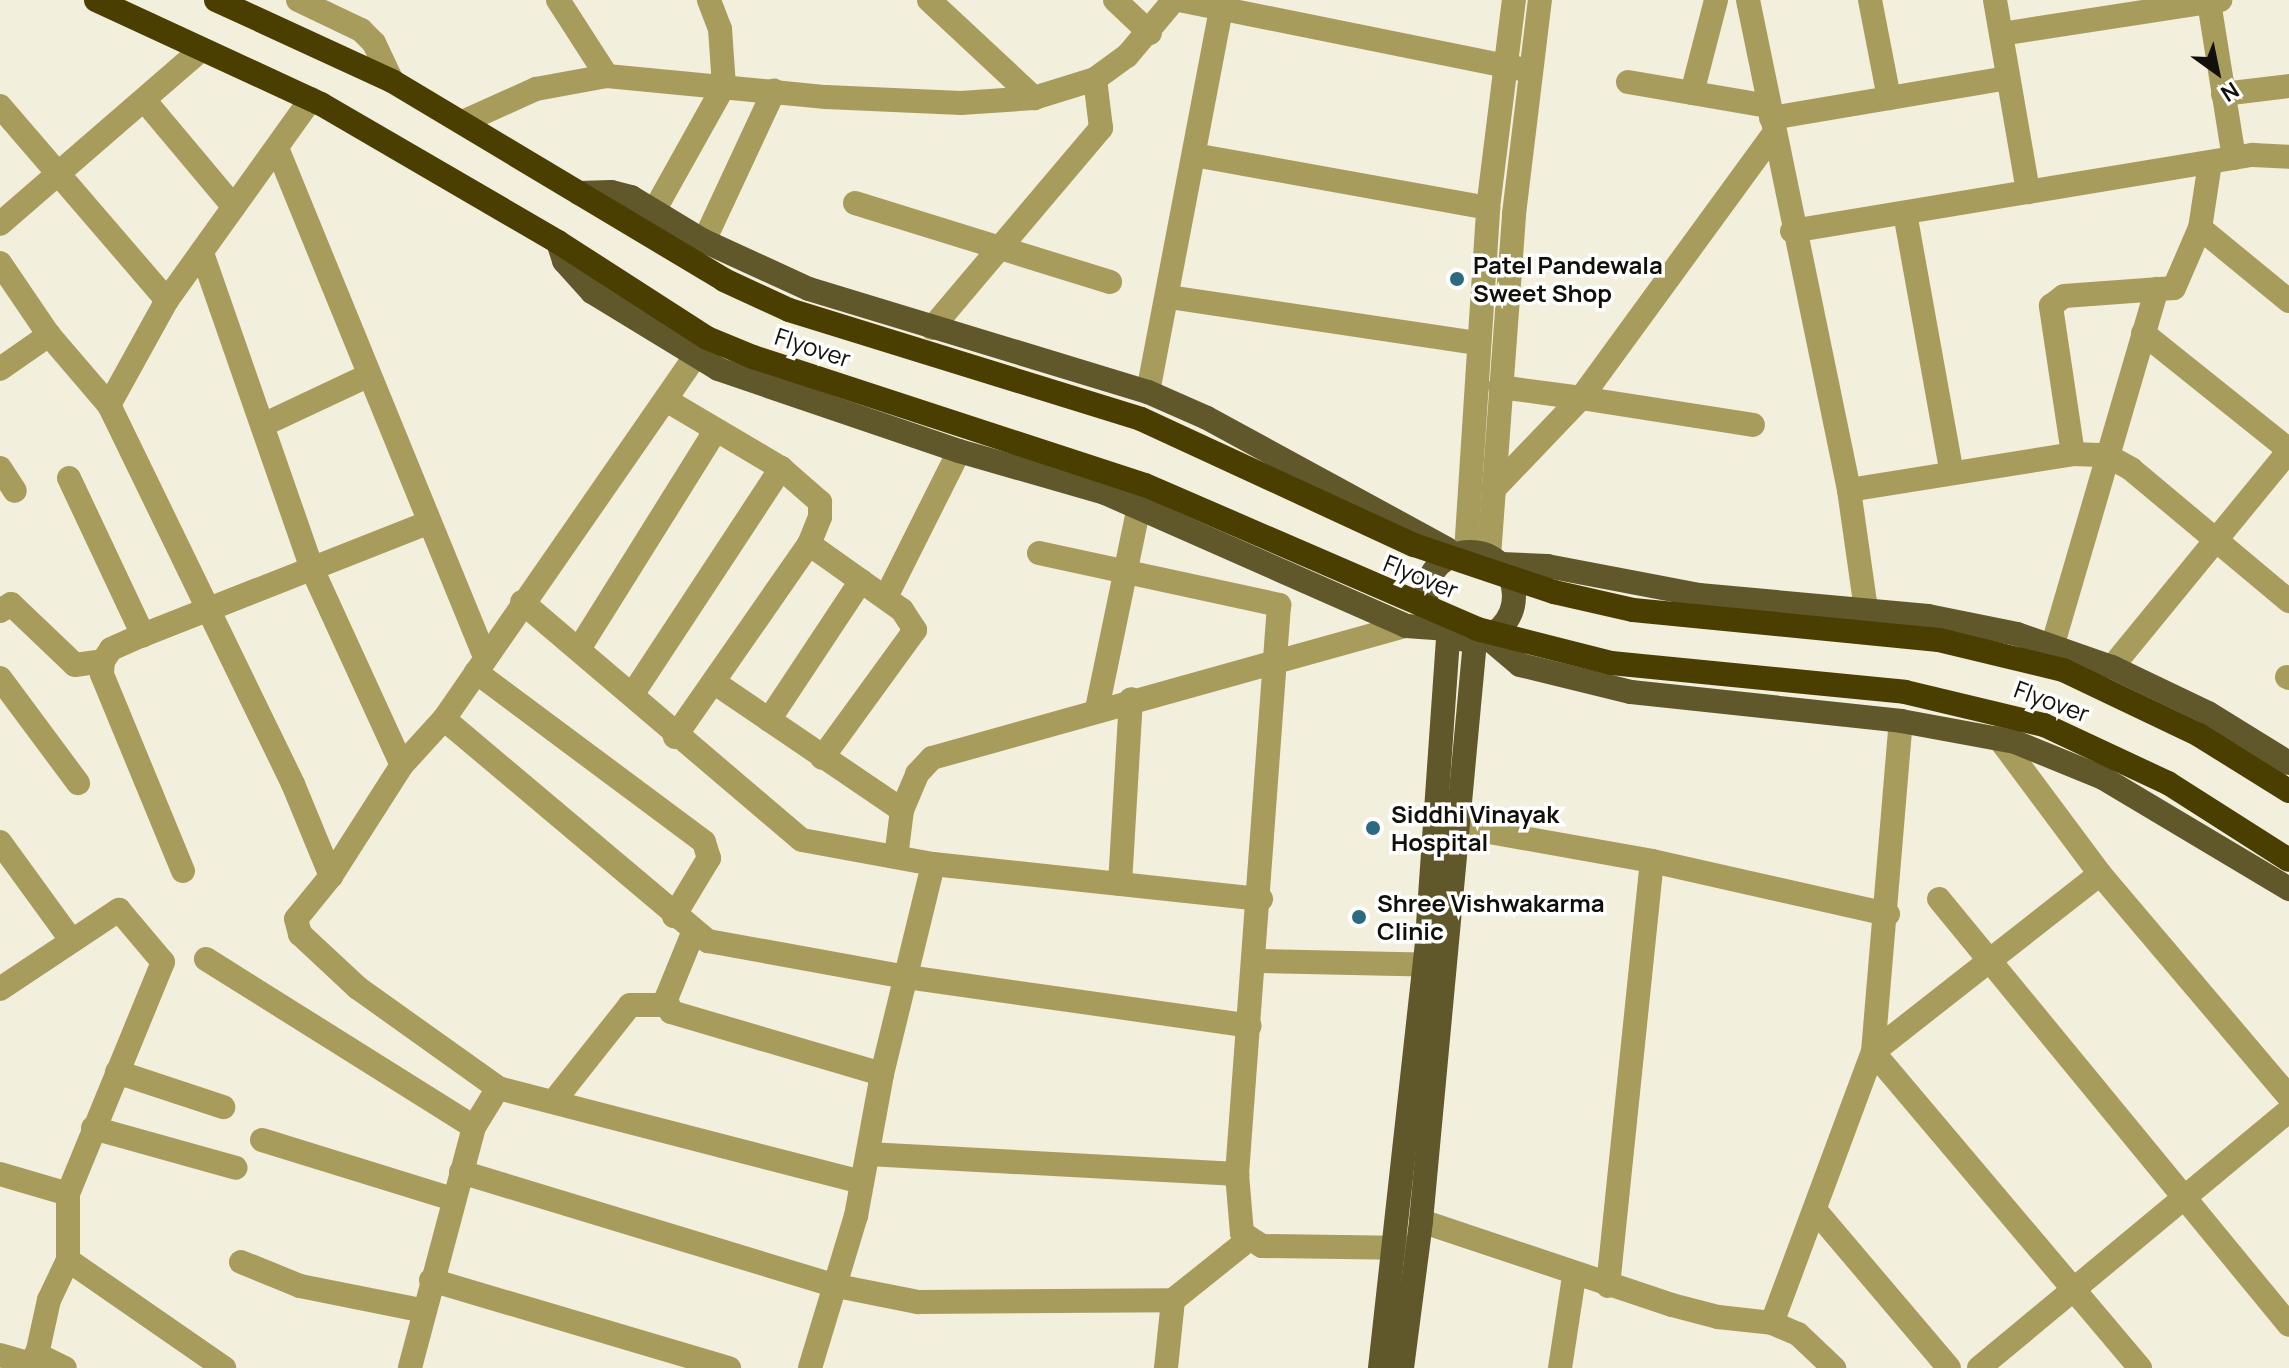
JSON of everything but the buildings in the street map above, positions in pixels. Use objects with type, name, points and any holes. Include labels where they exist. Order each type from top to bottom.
[{"type":"highway","name":"Flyover","points":[[96,0],[311,99],[558,242],[696,331],[753,357],[1145,485],[1477,629],[1611,663],[1905,692],[2044,725],[2168,783],[2289,860]]},
{"type":"highway","name":"Flyover","points":[[216,0],[392,81],[465,121],[724,280],[789,310],[1141,419],[1442,557],[1554,592],[1633,610],[1939,640],[2063,670],[2199,735],[2289,791]]},
{"type":"main road","points":[[579,193],[611,192],[654,211],[704,241],[809,289],[1148,392],[1207,418],[1478,556],[1514,590],[1514,604],[1499,630],[1481,639]]},
{"type":"main road","points":[[558,242],[564,261],[592,292],[694,358],[959,451],[1139,506],[1406,626],[1481,639],[1520,665],[1631,692],[1901,721],[1998,737],[2103,778],[2289,889]]},
{"type":"main road","points":[[1448,825],[1443,632],[1430,617],[1425,591],[1437,566],[1478,556],[1699,595],[1866,610],[1975,624],[2053,644],[2112,667],[2208,713],[2289,763]]},
{"type":"main road","points":[[1402,1368],[1406,1248],[1448,825],[1481,639]]},
{"type":"main road","points":[[1380,1368],[1406,1248],[1421,1221],[1436,964]]},
{"type":"street","points":[[298,0],[361,30],[374,43],[392,81]]},
{"type":"street","points":[[558,0],[607,76]]},
{"type":"street","points":[[654,211],[724,86],[720,29],[709,0]]},
{"type":"street","points":[[929,0],[1034,98]]},
{"type":"street","points":[[1115,0],[1150,33]]},
{"type":"street","points":[[465,121],[536,89],[607,76],[961,103],[1034,98],[1095,79],[1150,33],[1176,0],[1518,68]]},
{"type":"street","points":[[1478,556],[1493,490],[1500,387],[1518,68],[1514,0]]},
{"type":"street","points":[[1478,556],[1478,343],[1488,208],[1518,68],[1540,0]]},
{"type":"street","points":[[1692,93],[1716,0]]},
{"type":"street","points":[[1748,0],[1792,231],[1849,490],[1866,610]]},
{"type":"street","points":[[1870,0],[1889,98]]},
{"type":"street","points":[[1995,0],[2028,192]]},
{"type":"street","points":[[2001,34],[2131,7],[2214,1],[2223,94],[2222,160],[2200,228],[2174,288],[2064,296],[2051,306],[2073,454]]},
{"type":"street","points":[[1148,392],[1169,297],[1221,8]]},
{"type":"street","points":[[0,224],[202,49]]},
{"type":"street","points":[[1628,82],[1692,93],[1771,119],[2007,78]]},
{"type":"street","points":[[932,328],[1101,128],[1095,79]]},
{"type":"street","points":[[2223,94],[2289,86]]},
{"type":"street","points":[[704,241],[774,91]]},
{"type":"street","points":[[109,405],[167,300],[311,99]]},
{"type":"street","points":[[145,101],[234,207]]},
{"type":"street","points":[[0,106],[167,300]]},
{"type":"street","points":[[1493,490],[1581,398],[1771,119]]},
{"type":"street","points":[[277,148],[428,523],[480,664],[704,842],[709,858],[674,916]]},
{"type":"street","points":[[1194,155],[1488,208]]},
{"type":"street","points":[[1792,231],[2222,160],[2289,157]]},
{"type":"street","points":[[855,203],[1110,282]]},
{"type":"street","points":[[1905,213],[1952,473]]},
{"type":"street","points":[[2200,228],[2289,301]]},
{"type":"street","points":[[202,253],[265,424],[313,571],[402,765]]},
{"type":"street","points":[[0,263],[49,335],[109,405],[293,784],[331,876]]},
{"type":"street","points":[[2053,644],[2157,289]]},
{"type":"street","points":[[1169,297],[1478,343]]},
{"type":"street","points":[[2112,667],[2289,451],[2143,333]]},
{"type":"street","points":[[0,369],[49,335]]},
{"type":"street","points":[[694,358],[522,602],[444,719],[402,765],[331,876],[296,919],[300,934],[358,988],[498,1088],[862,1182]]},
{"type":"street","points":[[265,424],[369,375]]},
{"type":"street","points":[[1500,387],[1753,425]]},
{"type":"street","points":[[666,400],[781,468],[820,502],[809,544],[675,737]]},
{"type":"street","points":[[579,649],[716,430]]},
{"type":"street","points":[[886,597],[959,451]]},
{"type":"street","points":[[1849,490],[2073,454],[2106,455],[2131,469],[2289,601]]},
{"type":"street","points":[[0,468],[15,491]]},
{"type":"street","points":[[632,695],[781,468]]},
{"type":"street","points":[[69,478],[143,635]]},
{"type":"street","points":[[1097,709],[1139,506]]},
{"type":"street","points":[[183,871],[102,674],[103,661],[111,649],[428,523]]},
{"type":"street","points":[[809,544],[886,597],[915,630],[822,758]]},
{"type":"street","points":[[1039,553],[1279,605],[1261,899],[1237,1174],[1247,1241]]},
{"type":"street","points":[[769,720],[861,581]]},
{"type":"street","points":[[522,602],[632,695],[675,737],[802,840],[933,864],[1261,899]]},
{"type":"street","points":[[0,611],[11,604],[75,665],[103,661]]},
{"type":"street","points":[[896,857],[902,810],[917,774],[932,758],[1131,699],[1276,664],[1406,626]]},
{"type":"street","points":[[0,678],[78,783]]},
{"type":"street","points":[[715,683],[902,810]]},
{"type":"street","points":[[1120,884],[1131,699]]},
{"type":"street","points":[[444,719],[693,933],[708,941],[907,977],[1250,1026]]},
{"type":"street","points":[[1772,1323],[1873,1052],[1888,914],[1901,721]]},
{"type":"street","points":[[1998,737],[2100,874],[2289,1097]]},
{"type":"street","points":[[1448,825],[1652,861],[1888,914]]},
{"type":"street","points":[[0,842],[72,941]]},
{"type":"street","points":[[1608,1286],[1652,861]]},
{"type":"street","points":[[810,1368],[837,1286],[868,1154],[882,1074],[933,864]]},
{"type":"street","points":[[1873,1052],[2100,874]]},
{"type":"street","points":[[1939,899],[2289,1325]]},
{"type":"street","points":[[0,989],[119,910],[163,962],[68,1194],[68,1260],[49,1300],[35,1362]]},
{"type":"street","points":[[665,1005],[693,933]]},
{"type":"street","points":[[206,959],[474,1127]]},
{"type":"street","points":[[1256,961],[1436,964]]},
{"type":"street","points":[[554,1101],[630,1005],[665,1005],[678,1016],[882,1074]]},
{"type":"street","points":[[1873,1052],[2140,1368]]},
{"type":"street","points":[[117,1072],[223,1107]]},
{"type":"street","points":[[410,1368],[474,1127],[498,1088]]},
{"type":"street","points":[[1979,1368],[2289,1111]]},
{"type":"street","points":[[93,1128],[236,1168]]},
{"type":"street","points":[[262,1140],[453,1199]]},
{"type":"street","points":[[868,1154],[1237,1174]]},
{"type":"street","points":[[461,1172],[837,1286],[948,1304],[1034,1298],[1173,1300],[1247,1241]]},
{"type":"street","points":[[0,1174],[68,1194]]},
{"type":"street","points":[[1815,1210],[1949,1368]]},
{"type":"street","points":[[1421,1221],[1608,1286],[1718,1317],[1772,1323],[1798,1334],[1834,1368]]},
{"type":"street","points":[[1247,1241],[1262,1246],[1406,1248]]},
{"type":"street","points":[[68,1260],[224,1368]]},
{"type":"street","points":[[241,1262],[300,1286],[425,1311]]},
{"type":"street","points":[[1560,1368],[1574,1276]]},
{"type":"street","points":[[431,1280],[729,1368]]},
{"type":"street","points":[[1166,1368],[1173,1300]]},
{"type":"street","points":[[0,1355],[65,1368]]},
{"type":"place","name":"Patel Pandewala Sweet Shop","points":[[1457,279]]},
{"type":"place","name":"Siddhi Vinayak Hospital","points":[[1373,828]]},
{"type":"place","name":"Shree Vishwakarma Clinic","points":[[1359,917]]}]
